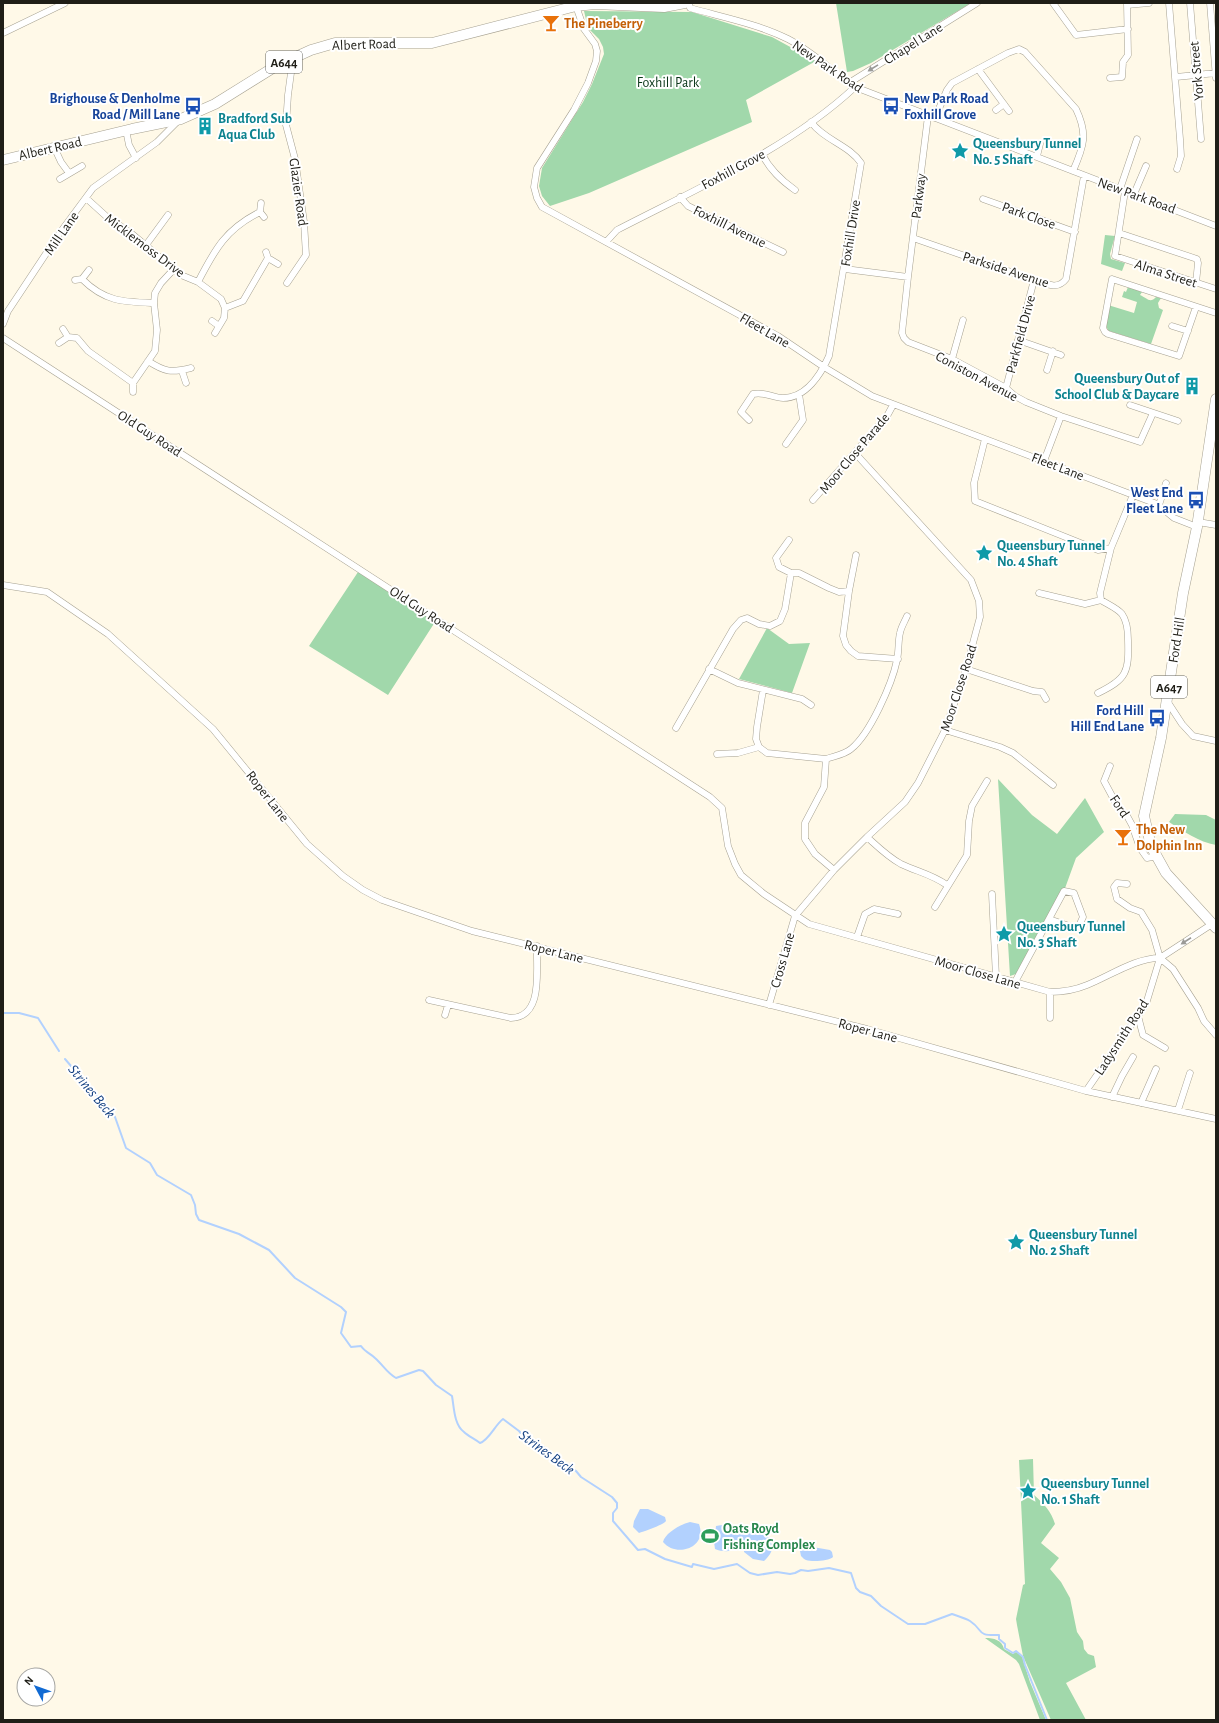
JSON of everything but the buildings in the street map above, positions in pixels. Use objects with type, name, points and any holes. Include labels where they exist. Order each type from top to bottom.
[{"type":"main road","name":"A644","points":[[576,6],[595,4],[664,6],[685,3]]},
{"type":"main road","name":"Albert Road","points":[[3,160],[126,130],[181,119],[215,104],[276,66],[311,50],[335,43],[432,42],[576,6]]},
{"type":"main road","name":"A647","points":[[1198,524],[1215,421],[1216,399]]},
{"type":"main road","name":"Ford Hill","points":[[1157,856],[1151,846],[1144,816],[1161,738],[1183,593],[1198,524]]},
{"type":"main road","name":"A647","points":[[1157,856],[1166,873],[1214,926]]},
{"type":"street","points":[[3,33],[64,3]]},
{"type":"street","name":"New Park Road","points":[[689,3],[690,8],[763,29],[790,40],[855,87],[1216,226]]},
{"type":"street","name":"Chapel Lane","points":[[849,83],[977,3]]},
{"type":"street","points":[[1053,3],[1076,35],[1128,29]]},
{"type":"street","points":[[1110,78],[1122,77],[1123,62],[1128,55],[1127,4],[1149,3]]},
{"type":"street","points":[[1169,3],[1181,156],[1177,169]]},
{"type":"street","name":"York Street","points":[[1190,3],[1201,140]]},
{"type":"street","points":[[1210,3],[1216,78]]},
{"type":"street","name":"Fleet Lane","points":[[576,6],[584,29],[595,44],[597,51],[596,61],[588,83],[574,110],[537,168],[534,187],[537,198],[542,207],[778,336],[824,367],[872,396],[1158,505],[1174,518],[1198,524],[1216,525]]},
{"type":"street","points":[[935,118],[949,85],[1014,50],[1019,49],[1025,52],[1076,109],[1080,117],[1084,129],[1084,139],[1082,150],[1074,171]]},
{"type":"street","name":"Glazier Road","points":[[287,283],[306,255],[304,222],[295,159],[286,125],[293,58]]},
{"type":"street","points":[[978,69],[1009,111]]},
{"type":"street","points":[[1176,77],[1216,73]]},
{"type":"street","name":"Foxhill Grove","points":[[606,242],[617,230],[762,154],[843,99],[855,87]]},
{"type":"street","points":[[996,110],[1004,104]]},
{"type":"street","name":"Parkway","points":[[908,277],[928,116]]},
{"type":"street","name":"Mill Lane","points":[[3,324],[8,312],[59,234],[93,188],[163,137],[181,119]]},
{"type":"street","name":"Foxhill Drive","points":[[799,394],[811,384],[824,367],[829,356],[845,269],[861,163],[856,155],[816,129],[811,122]]},
{"type":"street","points":[[126,130],[129,145],[136,158]]},
{"type":"street","points":[[1137,139],[1122,190],[1119,233],[1197,259],[1196,283]]},
{"type":"street","points":[[1036,156],[1040,144]]},
{"type":"street","points":[[54,147],[61,162],[69,173]]},
{"type":"street","points":[[762,154],[768,167],[783,182],[795,190]]},
{"type":"street","points":[[60,179],[82,166]]},
{"type":"street","points":[[1134,194],[1146,166]]},
{"type":"street","name":"Parkside Avenue","points":[[913,238],[1052,286],[1058,286],[1066,279],[1084,176]]},
{"type":"street","name":"Foxhill Avenue","points":[[680,197],[688,206],[783,252]]},
{"type":"street","name":"Micklemoss Drive","points":[[86,198],[107,217],[146,245],[181,275],[198,282],[216,294],[221,299],[225,308]]},
{"type":"street","name":"Park Close","points":[[983,199],[1075,232]]},
{"type":"street","points":[[198,282],[208,262],[227,234],[247,219],[262,215],[261,204]]},
{"type":"street","points":[[146,245],[168,215]]},
{"type":"street","name":"Alma Street","points":[[1119,233],[1115,256],[1216,289]]},
{"type":"street","points":[[215,333],[224,318],[225,308],[243,302],[267,255],[278,264]]},
{"type":"street","points":[[133,392],[133,383],[155,352],[155,293],[161,283],[174,269]]},
{"type":"street","points":[[845,269],[908,277]]},
{"type":"street","points":[[75,280],[82,279],[89,270]]},
{"type":"street","name":"Coniston Avenue","points":[[908,277],[902,333],[908,342],[952,360],[1006,388],[1021,399],[1061,416],[1140,442],[1153,413]]},
{"type":"street","points":[[82,279],[93,290],[108,298],[123,302],[154,303]]},
{"type":"street","points":[[1196,307],[1179,356],[1105,332],[1103,328],[1112,279],[1216,313]]},
{"type":"street","name":"Parkfield Drive","points":[[1006,388],[1034,280]]},
{"type":"street","points":[[212,320],[219,326]]},
{"type":"street","points":[[952,360],[963,320]]},
{"type":"street","points":[[1172,326],[1188,331]]},
{"type":"street","points":[[63,329],[68,337]]},
{"type":"street","points":[[59,343],[68,337],[76,338],[88,351],[133,383]]},
{"type":"street","name":"Old Guy Road","points":[[3,338],[710,797],[722,808],[728,846],[734,864],[741,875],[764,894],[795,916]]},
{"type":"street","points":[[1018,340],[1062,355]]},
{"type":"street","points":[[1047,370],[1053,352]]},
{"type":"street","points":[[148,361],[163,370],[175,372],[191,368]]},
{"type":"street","points":[[182,370],[186,383]]},
{"type":"street","points":[[749,420],[738,411],[753,394],[759,392],[783,398],[799,394],[803,420],[786,444]]},
{"type":"street","name":"Moor Close Parade","points":[[813,500],[887,416],[893,405]]},
{"type":"street","points":[[1130,405],[1178,421]]},
{"type":"street","points":[[1044,461],[1061,416]]},
{"type":"street","points":[[985,439],[974,483],[975,501],[1098,550],[1111,548]]},
{"type":"street","name":"Moor Close Road","points":[[795,916],[834,870],[867,836],[905,802],[918,783],[945,730],[966,668],[980,617],[979,601],[971,580],[855,453]]},
{"type":"street","points":[[1158,505],[1166,483]]},
{"type":"street","points":[[1101,600],[1100,594],[1111,548],[1133,495]]},
{"type":"street","points":[[789,540],[776,558],[779,567],[791,573],[799,573],[839,592],[849,591]]},
{"type":"street","points":[[856,555],[849,591],[843,636],[846,645],[858,656],[898,659]]},
{"type":"street","points":[[676,728],[699,692],[709,669],[733,629],[741,620],[747,618],[759,624],[770,626],[780,621],[785,609],[791,573]]},
{"type":"street","name":"Roper Lane","points":[[3,585],[47,592],[108,634],[139,660],[213,729],[307,844],[343,876],[363,890],[384,901],[472,931],[867,1029],[1086,1091],[1216,1119]]},
{"type":"street","points":[[1039,593],[1085,604],[1101,600],[1122,613],[1128,627],[1129,662],[1125,674],[1113,685],[1098,693]]},
{"type":"street","points":[[763,690],[756,739],[759,747],[767,753],[826,759],[843,754],[850,750],[862,737],[879,708],[890,685],[898,659],[900,632],[907,616]]},
{"type":"street","points":[[966,668],[1033,691],[1042,692],[1046,699]]},
{"type":"street","points":[[709,669],[738,683],[802,699],[810,706]]},
{"type":"street","points":[[1167,701],[1182,724],[1193,736],[1216,740]]},
{"type":"street","points":[[945,730],[1000,747],[1013,753],[1053,785]]},
{"type":"street","points":[[717,754],[738,754],[759,747]]},
{"type":"street","points":[[826,759],[824,787],[805,823],[805,839],[815,854],[834,870]]},
{"type":"street","name":"Ford","points":[[1110,766],[1104,781],[1119,809],[1126,814],[1132,825],[1140,848],[1146,858],[1157,856]]},
{"type":"street","points":[[935,907],[967,855],[969,821],[972,806],[987,781]]},
{"type":"street","points":[[867,836],[887,856],[901,864],[933,876],[947,886]]},
{"type":"street","points":[[1128,884],[1117,883],[1114,887],[1117,899],[1130,908],[1141,912],[1152,930],[1160,958],[1168,964],[1176,974],[1198,1008],[1204,1021],[1216,1035]]},
{"type":"street","points":[[1015,982],[1064,891],[1074,893],[1083,917],[1079,926],[1075,928],[1070,927],[1049,919]]},
{"type":"street","points":[[992,894],[996,977]]},
{"type":"street","points":[[857,938],[865,914],[874,909],[898,914]]},
{"type":"street","name":"Moor Close Lane","points":[[795,916],[809,924],[1050,992],[1068,991],[1086,986],[1145,959],[1160,958]]},
{"type":"street","name":"Cross Lane","points":[[769,1005],[795,916]]},
{"type":"street","points":[[1160,958],[1214,926]]},
{"type":"street","points":[[429,1000],[511,1018],[519,1018],[526,1015],[535,999],[537,946]]},
{"type":"street","name":"Ladysmith Road","points":[[1086,1091],[1146,1004],[1160,958]]},
{"type":"street","points":[[1050,992],[1050,1018]]},
{"type":"street","points":[[445,1015],[448,1005]]},
{"type":"street","points":[[1138,1016],[1143,1035],[1165,1048]]},
{"type":"street","points":[[1112,1097],[1133,1057]]},
{"type":"street","points":[[1141,1103],[1156,1069]]},
{"type":"street","points":[[1178,1110],[1190,1073]]},
{"type":"green space","points":[[836,3],[971,3],[871,63],[847,72]]},
{"type":"green space","name":"Foxhill Park","points":[[584,11],[692,12],[772,37],[816,61],[746,100],[752,122],[589,193],[550,206],[542,196],[539,186],[542,168],[583,102],[604,54],[603,47],[599,39],[588,28]]},
{"type":"green space","points":[[1105,235],[1115,236],[1110,254],[1111,259],[1125,263],[1122,271],[1101,264]]},
{"type":"green space","points":[[1128,287],[1142,292],[1140,295],[1148,300],[1152,300],[1156,297],[1161,298],[1158,303],[1159,308],[1163,310],[1151,344],[1109,331],[1106,326],[1108,305],[1134,313],[1137,302],[1122,297],[1124,291],[1126,292]]},
{"type":"green space","points":[[358,572],[435,622],[388,695],[309,646]]},
{"type":"green space","points":[[767,628],[789,644],[810,643],[792,693],[739,679]]},
{"type":"green space","points":[[998,779],[1032,815],[1057,834],[1085,798],[1104,832],[1076,858],[1064,891],[1016,974],[1010,976]]},
{"type":"green space","points":[[1175,814],[1206,815],[1216,820],[1216,845],[1197,839],[1169,822]]},
{"type":"green space","points":[[1033,1459],[1034,1495],[1047,1508],[1055,1524],[1041,1543],[1059,1558],[1050,1569],[1061,1582],[1070,1598],[1077,1632],[1083,1641],[1084,1649],[1088,1654],[1094,1656],[1096,1667],[1066,1683],[1086,1720],[1051,1720],[1023,1656],[1016,1619],[1023,1585],[1025,1584],[1019,1460]]},
{"type":"green space","points":[[985,1638],[997,1640],[1001,1643],[1004,1649],[1013,1654],[1016,1652],[1022,1656],[1030,1682],[1046,1720],[1040,1720],[1019,1664],[1016,1660]]},
{"type":"water","points":[[640,1509],[648,1509],[665,1517],[666,1521],[658,1526],[639,1533],[633,1527],[634,1521]]},
{"type":"water","points":[[690,1522],[699,1524],[701,1532],[699,1539],[695,1544],[682,1550],[669,1547],[663,1542],[667,1535],[674,1529]]},
{"type":"water","points":[[740,1525],[760,1529],[769,1538],[772,1545],[770,1554],[764,1561],[753,1559],[744,1552],[744,1547],[730,1551],[715,1549],[714,1542],[716,1526]]},
{"type":"water","points":[[807,1546],[830,1550],[833,1557],[820,1561],[806,1560],[801,1556],[800,1551]]},
{"type":"waterway","name":"Strines Beck","points":[[3,1013],[19,1013],[38,1018],[59,1051]]},
{"type":"waterway","name":"Strines Beck","points":[[65,1059],[115,1117],[126,1148],[150,1163],[157,1175],[191,1195],[199,1220],[239,1234],[269,1250],[295,1278],[341,1307],[346,1312],[341,1333],[351,1347],[361,1346],[393,1376],[396,1378],[419,1370],[423,1371],[436,1385],[452,1396],[456,1420],[458,1425],[467,1435],[480,1443],[486,1439],[503,1419],[519,1431],[525,1438],[545,1448],[547,1455],[551,1458],[576,1471],[581,1477],[612,1497],[617,1503],[617,1508],[613,1513],[613,1521],[638,1550],[645,1549],[665,1559],[692,1567],[693,1564],[714,1569],[737,1564],[750,1573],[758,1575],[777,1572],[790,1574],[801,1570],[808,1571],[829,1568],[851,1573],[856,1588],[860,1592],[871,1596],[881,1606],[908,1624],[925,1624],[952,1614],[970,1621],[983,1634],[999,1635],[999,1639],[1005,1644],[1005,1648],[1013,1653],[1016,1651],[1023,1657],[1047,1720]]},
{"type":"place","name":"The Pineberry","points":[[551,23]]},
{"type":"place","name":"Brighouse & Denholme Road / Mill Lane","points":[[193,106]]},
{"type":"place","name":"New Park Road Foxhill Grove","points":[[891,106]]},
{"type":"place","name":"Bradford Sub Aqua Club","points":[[205,126]]},
{"type":"place","name":"Queensbury Tunnel No. 5 Shaft","points":[[960,151]]},
{"type":"place","name":"Queensbury Out of School Club & Daycare","points":[[1192,386]]},
{"type":"place","name":"West End Fleet Lane","points":[[1196,500]]},
{"type":"place","name":"Queensbury Tunnel No. 4 Shaft","points":[[984,553]]},
{"type":"place","name":"Ford Hill Hill End Lane","points":[[1157,718]]},
{"type":"place","name":"The New Dolphin Inn","points":[[1123,837]]},
{"type":"place","name":"Queensbury Tunnel No. 3 Shaft","points":[[1004,934]]},
{"type":"place","name":"Queensbury Tunnel No. 2 Shaft","points":[[1016,1242]]},
{"type":"place","name":"Queensbury Tunnel No. 1 Shaft","points":[[1028,1491]]},
{"type":"place","name":"Oats Royd Fishing Complex","points":[[710,1536]]}]
